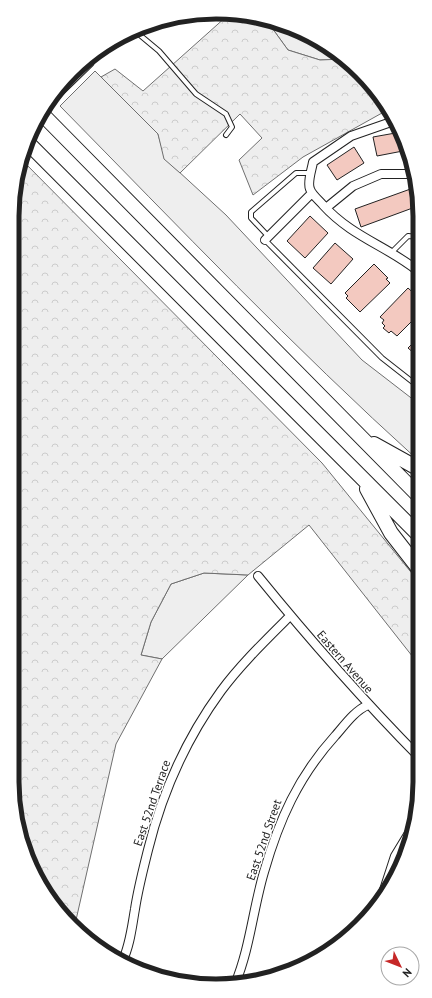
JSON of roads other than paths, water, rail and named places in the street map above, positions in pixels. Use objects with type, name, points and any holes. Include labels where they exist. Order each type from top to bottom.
[{"type":"highway","points":[[45,116],[413,490]]},
{"type":"highway","points":[[32,147],[413,529]]},
{"type":"highway","points":[[361,437],[413,466]]},
{"type":"highway","points":[[358,474],[391,533],[413,561]]},
{"type":"street","points":[[389,123],[351,136],[313,162],[309,187],[312,193],[334,218],[364,239],[404,259],[413,267]]},
{"type":"street","points":[[326,208],[353,186],[381,174],[408,174]]},
{"type":"street","points":[[267,238],[312,193]]},
{"type":"street","name":"Eastern Avenue","points":[[258,576],[290,616],[368,705],[413,751]]},
{"type":"street","name":"East 52nd Terrace","points":[[124,956],[129,942],[140,878],[152,834],[166,791],[179,760],[200,721],[221,691],[256,649],[290,616]]},
{"type":"street","name":"East 52nd Street","points":[[238,978],[244,962],[264,873],[286,807],[303,777],[326,746],[356,712],[368,705]]},
{"type":"street","points":[[387,879],[395,856],[404,841]]},
{"type":"lane","points":[[139,35],[159,51],[196,94],[226,114],[232,127],[226,135]]},
{"type":"lane","points":[[311,173],[296,173],[251,212],[251,218],[267,238],[382,358],[413,381]]},
{"type":"lane","points":[[391,253],[408,236],[413,236]]}]
